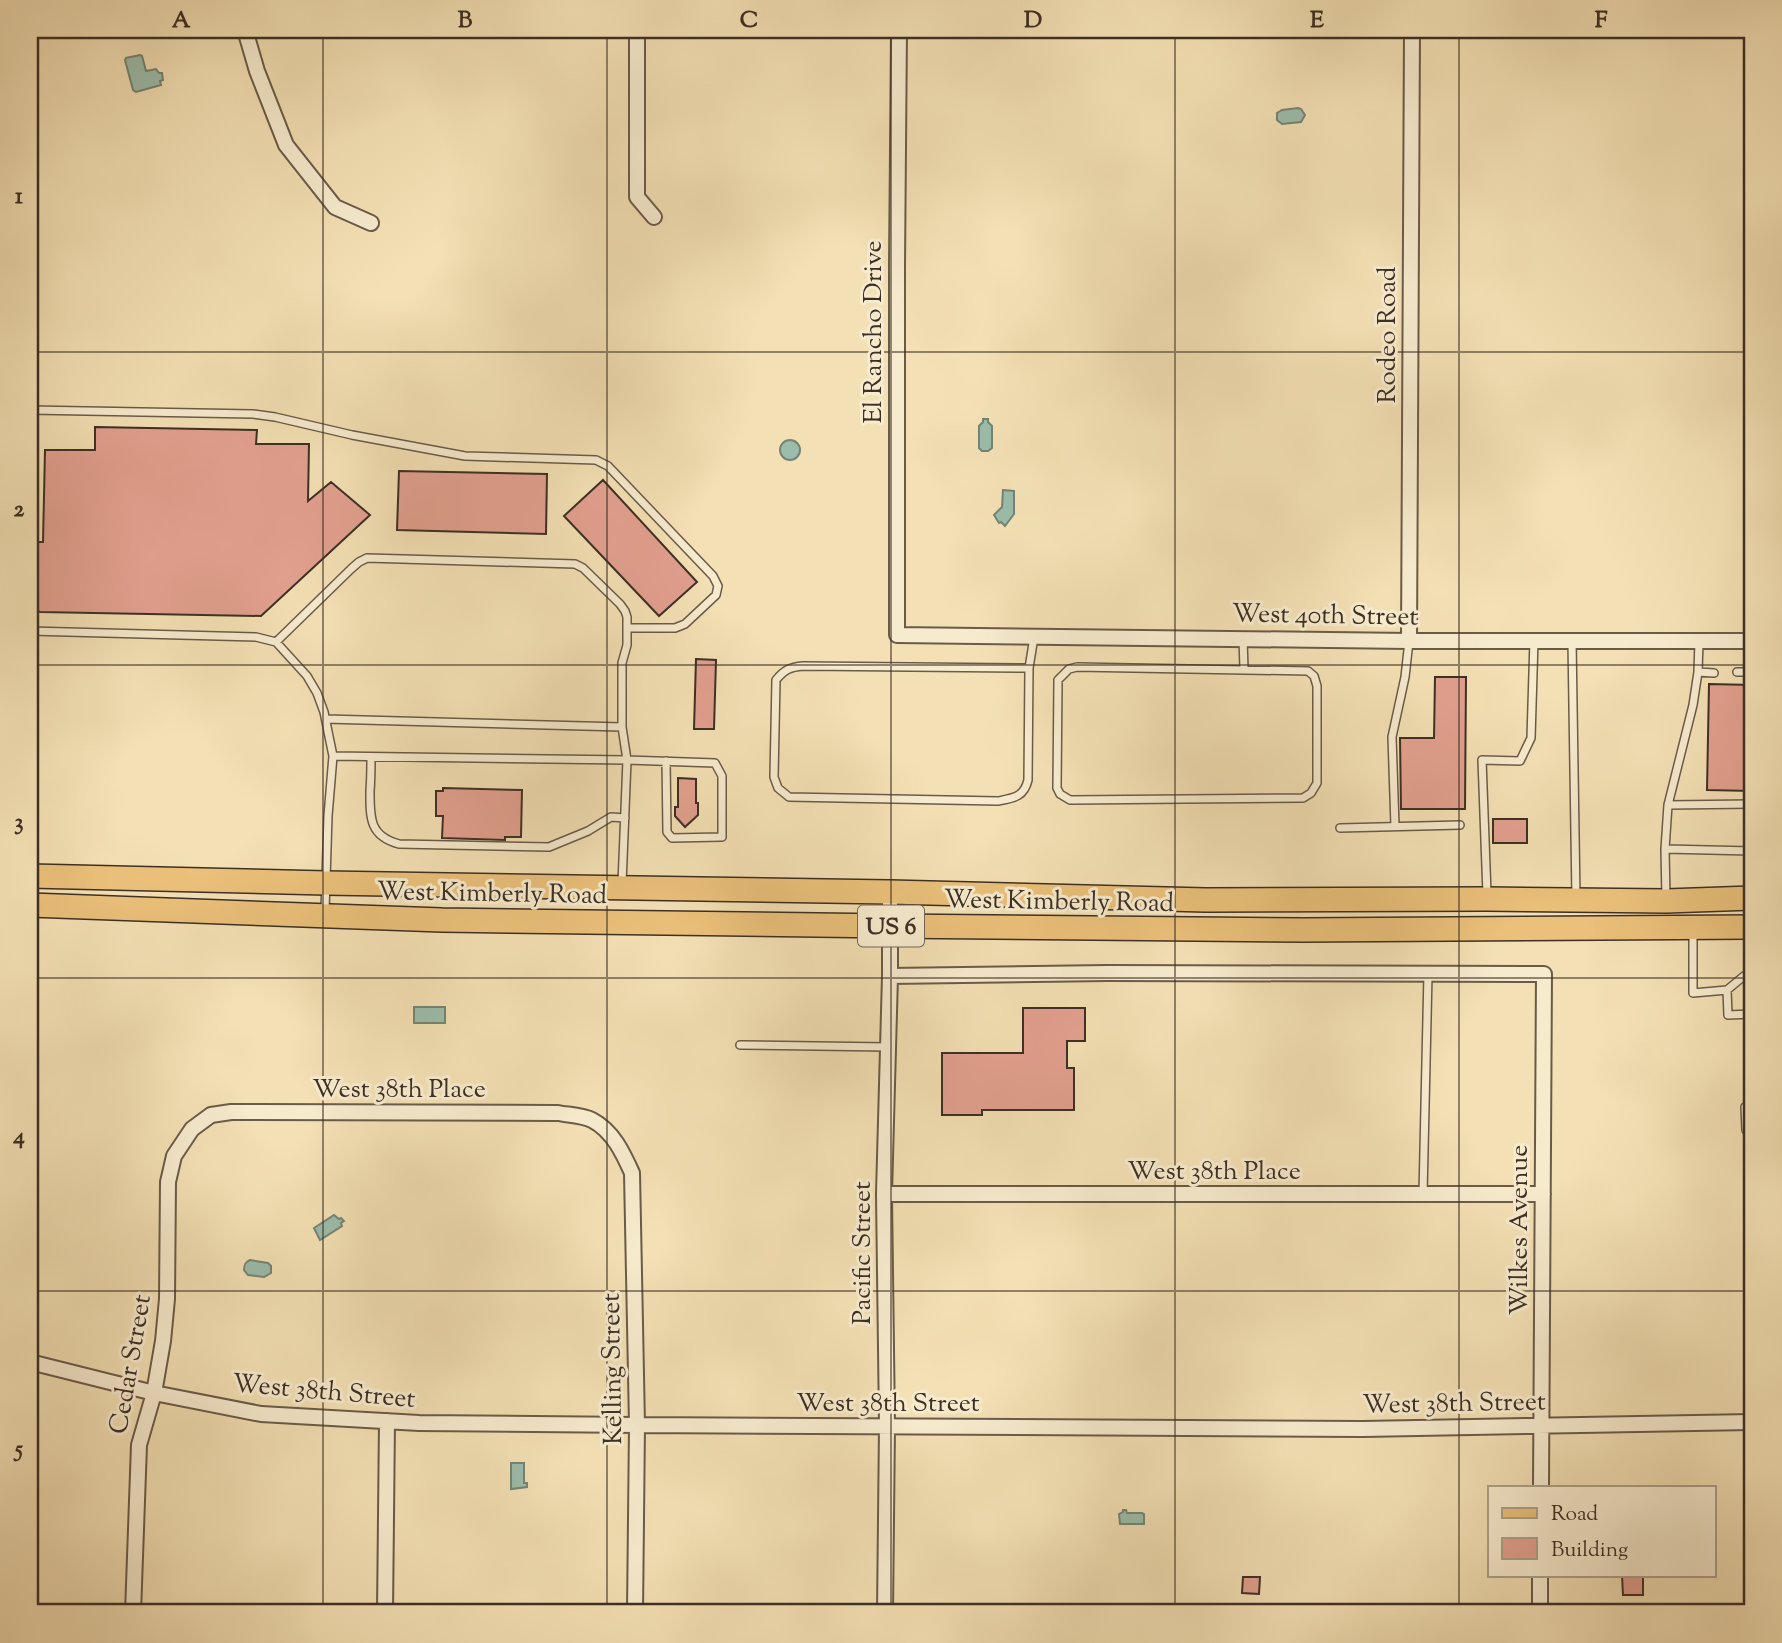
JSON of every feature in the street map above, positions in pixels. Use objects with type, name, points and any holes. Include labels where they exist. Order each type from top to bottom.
[{"type":"main road","name":"West Kimberly Road","points":[[30,876],[1206,900],[1487,898],[1666,901],[1752,898]]},
{"type":"main road","name":"West Kimberly Road","points":[[30,905],[442,920],[890,926],[1303,930],[1752,927]]},
{"type":"street","points":[[245,30],[257,71],[286,145],[335,207],[371,223]]},
{"type":"street","points":[[637,30],[637,197],[654,217]]},
{"type":"street","name":"El Rancho Drive","points":[[897,635],[898,30]]},
{"type":"street","name":"Rodeo Road","points":[[1409,640],[1412,30]]},
{"type":"street","name":"West 40th Street","points":[[897,635],[1752,641]]},
{"type":"street","name":"Pacific Street","points":[[885,1613],[887,1426],[884,1194],[890,892]]},
{"type":"street","points":[[890,976],[1107,972],[1428,973]]},
{"type":"street","name":"Wilkes Avenue","points":[[1428,973],[1544,974],[1541,1486]]},
{"type":"street","name":"West 38th Place","points":[[192,1129],[211,1115],[231,1112],[558,1113],[590,1118],[607,1131]]},
{"type":"street","name":"Cedar Street","points":[[133,1613],[139,1445],[154,1392],[167,1299],[168,1182],[174,1156],[192,1129]]},
{"type":"street","name":"Kelling Street","points":[[607,1131],[622,1151],[632,1173],[637,1425],[635,1613]]},
{"type":"street","name":"West 38th Place","points":[[884,1194],[1543,1194]]},
{"type":"street","name":"West 38th Street","points":[[30,1362],[261,1414],[419,1423],[1363,1429],[1752,1422]]},
{"type":"street","points":[[385,1613],[387,1421]]},
{"type":"street","points":[[1540,1576],[1540,1613]]},
{"type":"lane","points":[[30,410],[253,414],[465,456],[596,460],[608,466],[713,576],[718,586],[716,595],[685,624],[675,628],[627,628]]},
{"type":"lane","points":[[276,642],[351,569],[367,558],[575,564],[583,568],[625,611],[627,645],[622,663],[622,727],[627,760],[622,888]]},
{"type":"lane","points":[[30,632],[256,637],[276,642],[307,676],[317,693],[326,719],[333,756],[325,916]]},
{"type":"lane","points":[[1029,668],[791,667],[783,671],[776,680],[774,777],[778,788],[789,797],[805,798],[998,801],[1018,797],[1026,789],[1028,780],[1029,668],[1034,636]]},
{"type":"lane","points":[[1243,638],[1244,669]]},
{"type":"lane","points":[[1395,827],[1392,737],[1405,677],[1409,640]]},
{"type":"lane","points":[[1487,898],[1482,760],[1520,761],[1531,738],[1534,640]]},
{"type":"lane","points":[[1572,640],[1576,900]]},
{"type":"lane","points":[[1666,901],[1668,805],[1693,705],[1699,640]]},
{"type":"lane","points":[[1069,669],[1244,669],[1308,671],[1314,676],[1317,686],[1317,783],[1311,793],[1303,798],[1084,800],[1070,800],[1060,794],[1057,788],[1058,680],[1069,669]]},
{"type":"lane","points":[[1698,672],[1714,673]]},
{"type":"lane","points":[[1737,672],[1752,672]]},
{"type":"lane","points":[[326,719],[622,727]]},
{"type":"lane","points":[[333,756],[627,760],[666,761],[715,763],[722,776],[722,837],[672,838],[667,832],[666,761]]},
{"type":"lane","points":[[371,757],[372,824],[389,841],[399,844],[549,847],[587,831],[611,817],[625,818]]},
{"type":"lane","points":[[1668,805],[1752,804]]},
{"type":"lane","points":[[1340,828],[1460,825]]},
{"type":"lane","points":[[1665,849],[1752,851]]},
{"type":"lane","points":[[1752,927],[1752,984]]},
{"type":"lane","points":[[1693,928],[1693,993],[1727,990],[1744,976],[1752,976]]},
{"type":"lane","points":[[1423,1194],[1428,973]]},
{"type":"lane","points":[[30,1076],[32,977]]},
{"type":"lane","points":[[1727,990],[1728,1015],[1752,1012],[1752,1002]]},
{"type":"lane","points":[[740,1045],[888,1047]]},
{"type":"lane","points":[[1746,1130],[1745,1107],[1752,1107]]},
{"type":"shaded area","points":[[140,55],[146,71],[156,69],[162,73],[163,80],[160,81],[161,85],[136,92],[133,90],[125,60]]},
{"type":"shaded area","points":[[1298,108],[1305,115],[1301,122],[1282,124],[1277,120],[1277,113],[1282,110]]},
{"type":"shaded area","points":[[983,419],[988,419],[992,426],[992,448],[988,451],[979,448],[979,426]]},
{"type":"shaded area","points":[[790,440],[797,443],[800,450],[797,457],[790,460],[783,457],[780,450],[783,443]]},
{"type":"shaded area","points":[[1003,490],[1014,491],[1014,514],[1005,526],[999,523],[994,515],[1002,507]]},
{"type":"shaded area","points":[[414,1007],[445,1007],[445,1023],[414,1023]]},
{"type":"shaded area","points":[[334,1215],[344,1221],[342,1226],[320,1240],[314,1228]]},
{"type":"shaded area","points":[[250,1260],[268,1263],[271,1273],[264,1277],[248,1275],[244,1267]]},
{"type":"shaded area","points":[[511,1463],[524,1463],[524,1483],[527,1483],[527,1487],[511,1489]]},
{"type":"shaded area","points":[[1123,1510],[1127,1513],[1144,1514],[1144,1524],[1120,1524],[1119,1514]]},
{"type":"building","points":[[95,427],[257,430],[256,444],[309,444],[308,501],[331,482],[370,515],[261,616],[40,612],[31,606],[30,542],[43,542],[45,450],[95,450]]},
{"type":"building","points":[[399,471],[547,474],[546,534],[397,530]]},
{"type":"building","points":[[603,480],[697,582],[659,616],[564,516]]},
{"type":"building","points":[[696,659],[716,660],[714,729],[694,729]]},
{"type":"building","points":[[1435,677],[1466,677],[1465,809],[1401,809],[1400,738],[1434,738]]},
{"type":"building","points":[[1709,684],[1752,685],[1752,791],[1707,790]]},
{"type":"building","points":[[678,778],[696,779],[698,815],[685,827],[675,816],[675,807],[678,807]]},
{"type":"building","points":[[443,788],[522,790],[521,837],[505,837],[505,840],[442,838],[443,816],[436,816],[436,791],[443,791]]},
{"type":"building","points":[[1493,819],[1527,819],[1527,843],[1493,843]]},
{"type":"building","points":[[1023,1008],[1085,1008],[1085,1041],[1067,1041],[1067,1068],[1074,1068],[1074,1110],[982,1110],[982,1115],[942,1115],[942,1053],[1023,1053]]},
{"type":"building","points":[[1622,1576],[1643,1576],[1643,1595],[1623,1595]]},
{"type":"building","points":[[1243,1577],[1260,1577],[1259,1594],[1242,1593]]}]
